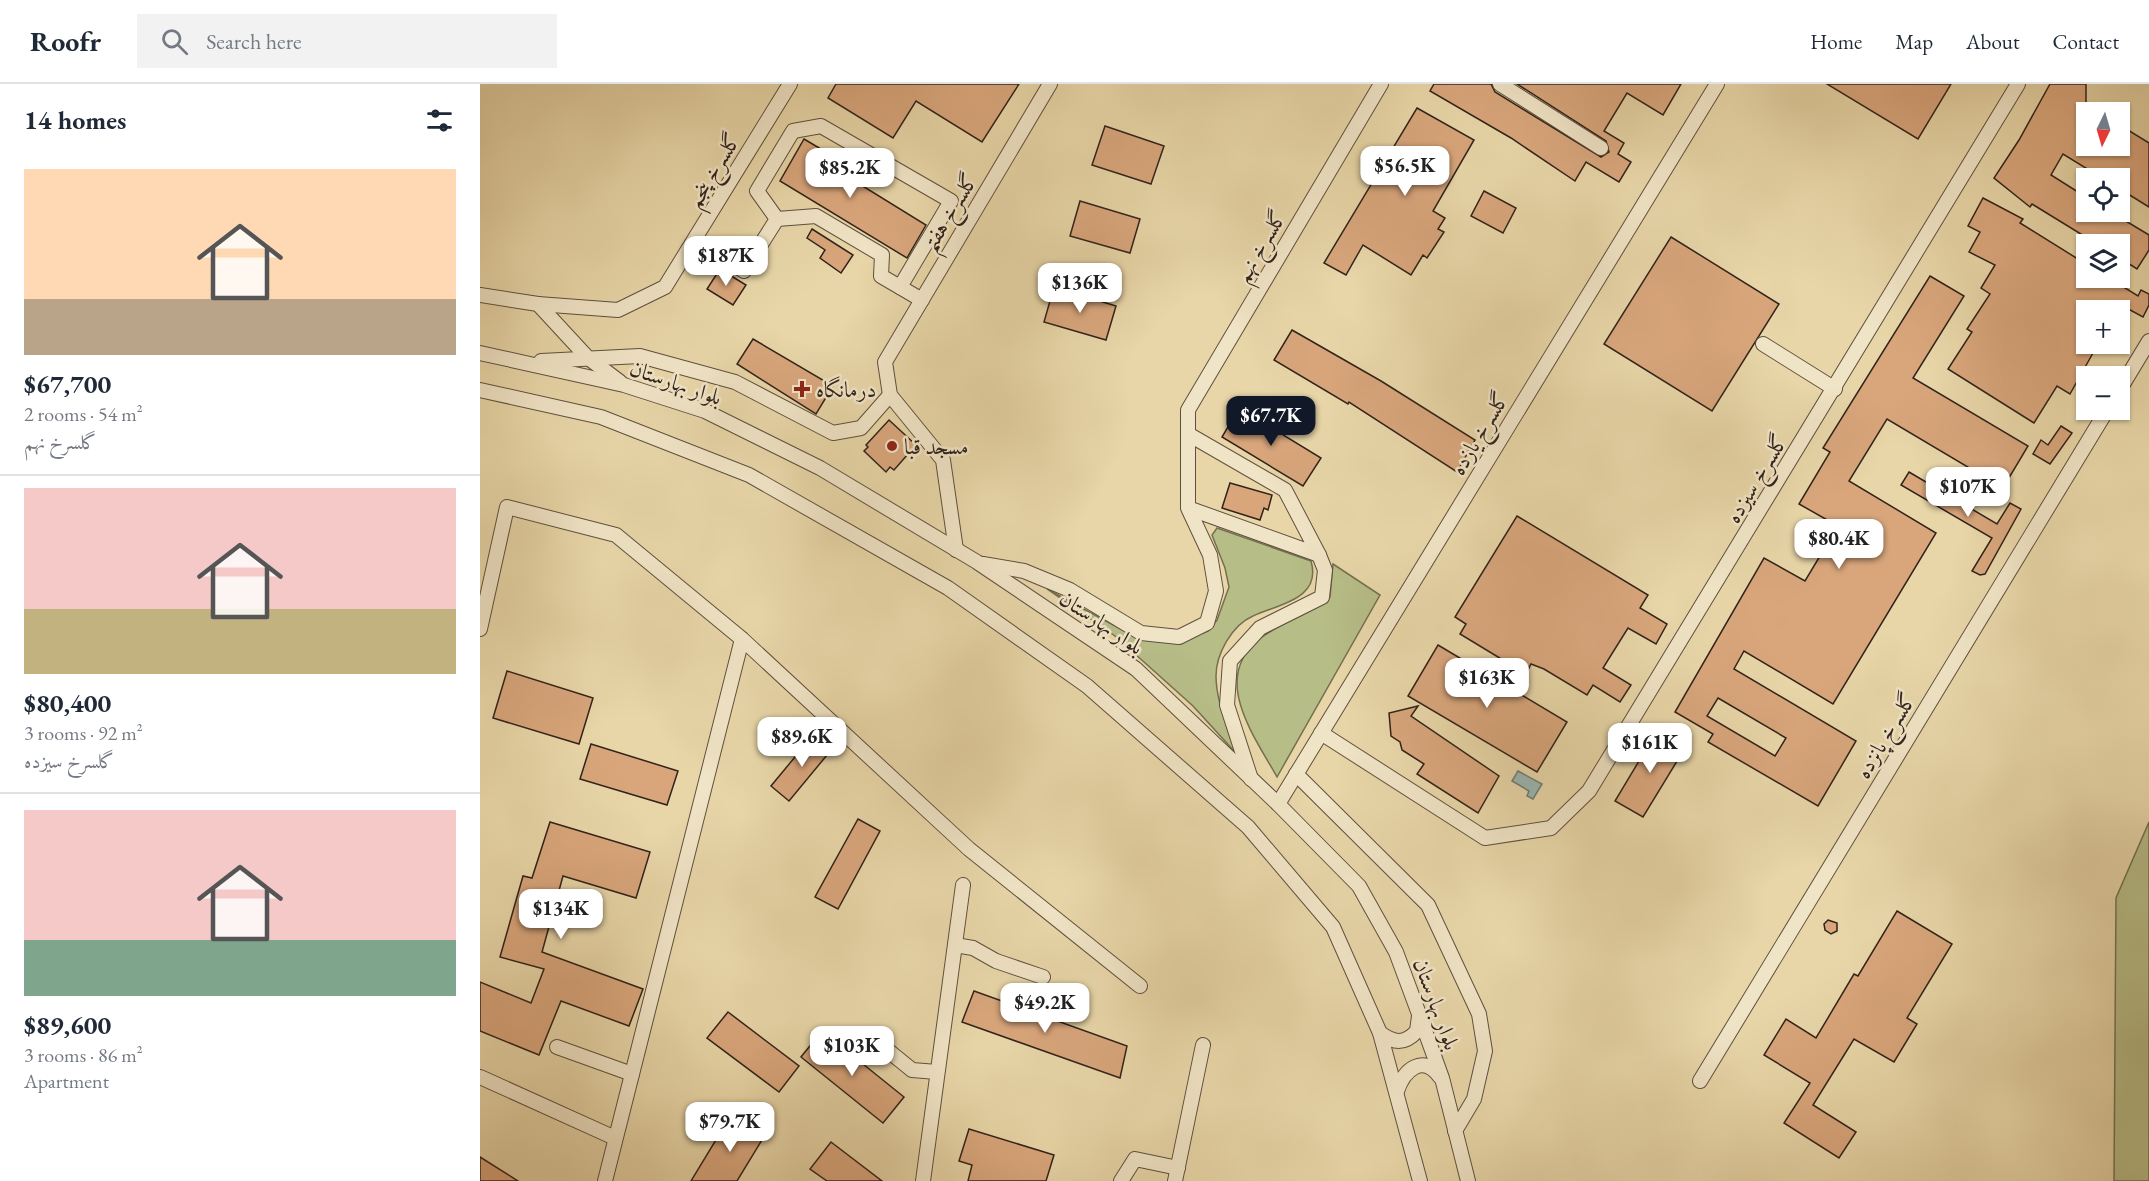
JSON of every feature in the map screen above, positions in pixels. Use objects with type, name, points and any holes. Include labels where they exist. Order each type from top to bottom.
[{"type":"street","name":"گلسرخ پنجم","points":[[480,295],[538,304],[618,310],[665,287],[790,84]]},
{"type":"street","name":"گلسرخ هفتم","points":[[890,396],[885,362],[1050,84]]},
{"type":"street","name":"گلسرخ نهم","points":[[1188,508],[1188,410],[1380,84]]},
{"type":"street","points":[[1500,84],[1601,148]]},
{"type":"street","name":"گلسرخ یازده","points":[[1278,804],[1717,84]]},
{"type":"street","name":"گلسرخ سیزده","points":[[1321,733],[1485,838],[1551,828],[1589,791],[2018,84]]},
{"type":"street","points":[[777,219],[758,191],[793,131],[821,126],[951,201],[900,287]]},
{"type":"street","points":[[777,219],[816,216],[882,255],[881,276],[922,300]]},
{"type":"street","points":[[695,240],[744,271],[777,219]]},
{"type":"street","points":[[538,304],[587,357],[624,385]]},
{"type":"street","points":[[2130,372],[2149,340]]},
{"type":"street","points":[[1763,344],[1835,389]]},
{"type":"street","name":"بلوار بهارستان","points":[[480,353],[624,385],[705,411],[810,463],[977,562],[1136,669],[1278,804],[1359,886],[1396,952],[1419,1014],[1442,1078],[1468,1181]]},
{"type":"street","points":[[527,362],[587,357],[640,356],[735,382],[833,433],[861,428],[890,396],[943,460],[956,550]]},
{"type":"street","points":[[480,390],[601,417],[748,475],[948,588],[1087,686],[1248,827],[1333,927],[1380,1033],[1398,1091],[1420,1181]]},
{"type":"street","name":"گلسرخ پانزده","points":[[1700,1082],[2101,420]]},
{"type":"street","points":[[1188,434],[1285,490],[1325,570],[1322,597],[1260,628],[1230,661],[1227,705],[1252,781]]},
{"type":"street","points":[[480,629],[507,507],[616,535],[742,639],[969,849],[1140,986]]},
{"type":"street","points":[[1188,508],[1319,555]]},
{"type":"street","points":[[977,562],[1024,571],[1070,590],[1141,633],[1179,637],[1207,623],[1216,591],[1210,555],[1188,508]]},
{"type":"street","points":[[605,1181],[742,639]]},
{"type":"street","points":[[1296,774],[1428,905],[1479,1014],[1485,1051],[1474,1099],[1455,1131]]},
{"type":"street","points":[[923,1181],[963,885]]},
{"type":"street","points":[[955,945],[973,948],[996,961],[1043,977]]},
{"type":"street","points":[[1380,1033],[1392,1041],[1405,1041],[1417,1031],[1419,1014]]},
{"type":"street","points":[[880,1044],[912,1070],[938,1072]]},
{"type":"street","points":[[1120,1181],[1135,1159],[1177,1174],[1203,1045]]},
{"type":"street","points":[[557,1047],[632,1074]]},
{"type":"street","points":[[1398,1091],[1406,1072],[1415,1066],[1425,1066],[1435,1070],[1442,1078]]},
{"type":"street","points":[[480,1077],[615,1138]]},
{"type":"green space","points":[[1217,528],[1311,561],[1313,574],[1310,584],[1296,598],[1245,620],[1232,633],[1222,650],[1217,667],[1217,685],[1220,705],[1235,752],[1193,706],[1115,636],[1047,589],[1139,639],[1176,643],[1208,631],[1217,620],[1229,587],[1225,568],[1212,535]]},
{"type":"green space","points":[[1333,564],[1380,595],[1277,777],[1257,742],[1241,706],[1237,687],[1239,669],[1246,652],[1262,637],[1314,609],[1330,597]]},
{"type":"green space","points":[[2149,822],[2149,1181],[2114,1181],[2116,898]]},
{"type":"water","points":[[1518,771],[1542,784],[1533,799],[1527,796],[1529,791],[1512,781]]},
{"type":"building","points":[[836,84],[1019,84],[982,142],[916,101],[893,138],[828,98]]},
{"type":"building","points":[[1434,84],[1491,84],[1495,92],[1601,157],[1609,152],[1606,141],[1517,84],[1681,84],[1663,115],[1627,93],[1604,131],[1624,143],[1618,154],[1631,162],[1619,182],[1586,162],[1575,181],[1511,138],[1430,91]]},
{"type":"building","points":[[1827,84],[1951,84],[1918,139]]},
{"type":"building","points":[[2050,84],[2086,84],[2086,102],[2076,102],[2076,156],[2130,156],[2130,131],[2149,143],[2149,207],[2130,195],[2130,168],[2086,168],[2063,154],[2051,175],[2076,191],[2076,222],[2128,222],[2149,235],[2149,250],[2137,269],[2130,264],[2130,234],[2081,234],[2032,204],[2030,207],[1994,178],[2019,140]]},
{"type":"building","points":[[1417,108],[1474,140],[1433,211],[1445,218],[1438,229],[1444,232],[1427,258],[1423,255],[1411,275],[1363,245],[1346,275],[1324,263]]},
{"type":"building","points":[[1105,126],[1164,146],[1151,184],[1092,165]]},
{"type":"building","points":[[804,139],[853,168],[848,177],[926,225],[907,258],[780,181]]},
{"type":"building","points":[[1484,191],[1516,208],[1503,233],[1471,216]]},
{"type":"building","points":[[1983,198],[2023,219],[2020,223],[2076,258],[2076,288],[2125,288],[2138,296],[2141,290],[2149,294],[2149,305],[2143,317],[2130,310],[2130,300],[2076,300],[2076,354],[2092,354],[2086,366],[2076,366],[2076,383],[2070,394],[2057,386],[2034,423],[1948,369],[1972,332],[1967,329],[1990,294],[1981,288],[1995,265],[1969,252],[1980,232],[1968,226]]},
{"type":"building","points":[[1080,201],[1140,219],[1130,253],[1070,236]]},
{"type":"building","points":[[812,229],[853,255],[841,273],[820,258],[825,250],[807,238]]},
{"type":"building","points":[[1671,237],[1779,304],[1712,411],[1604,344]]},
{"type":"building","points":[[720,269],[746,285],[733,305],[707,289]]},
{"type":"building","points":[[1930,276],[1964,296],[1913,378],[2028,446],[2003,488],[1887,419],[1849,481],[1936,533],[1833,704],[1744,651],[1734,669],[1856,741],[1818,806],[1708,742],[1713,734],[1675,712],[1764,558],[1805,581],[1838,526],[1799,504],[1830,452],[1823,448]],"holes":[[[1718,698],[1786,738],[1775,756],[1707,716]]]},
{"type":"building","points":[[1054,287],[1116,306],[1106,340],[1044,322]]},
{"type":"building","points":[[1292,330],[1381,381],[1475,440],[1457,472],[1349,402],[1348,404],[1274,360]]},
{"type":"building","points":[[753,339],[833,386],[816,414],[737,364]]},
{"type":"building","points":[[1239,408],[1321,458],[1303,486],[1222,437]]},
{"type":"building","name":"مسجد قبا","points":[[889,420],[916,445],[894,470],[890,467],[886,472],[864,451],[868,447],[866,445]]},
{"type":"building","points":[[2061,426],[2072,433],[2050,464],[2033,454],[2041,440],[2048,445]]},
{"type":"building","points":[[1909,472],[1997,524],[2010,503],[2021,509],[1985,574],[1980,575],[1972,571],[1992,538],[1901,485]]},
{"type":"building","points":[[1230,483],[1272,495],[1268,510],[1264,508],[1260,520],[1222,508]]},
{"type":"building","points":[[1517,516],[1648,595],[1640,608],[1667,624],[1656,644],[1628,628],[1603,668],[1631,685],[1620,702],[1593,685],[1587,695],[1544,669],[1531,664],[1526,674],[1460,634],[1466,624],[1455,617]]},
{"type":"building","points":[[1438,645],[1567,722],[1537,772],[1408,696]]},
{"type":"building","points":[[507,671],[593,698],[579,744],[493,718]]},
{"type":"building","points":[[1418,706],[1411,716],[1499,776],[1478,813],[1417,774],[1424,764],[1402,750],[1400,742],[1391,736],[1389,713]]},
{"type":"building","points":[[1657,731],[1685,748],[1643,817],[1615,801]]},
{"type":"building","points":[[814,734],[832,749],[789,801],[771,786]]},
{"type":"building","points":[[591,744],[678,771],[667,805],[580,779]]},
{"type":"building","points":[[858,819],[880,831],[838,909],[815,897]]},
{"type":"building","points":[[550,822],[650,852],[636,898],[563,876],[542,952],[643,989],[629,1026],[561,1001],[539,1055],[480,1031],[480,982],[531,1003],[544,969],[500,957],[523,876],[532,878]]},
{"type":"building","points":[[1897,911],[1952,944],[1907,1018],[1917,1024],[1894,1062],[1854,1039],[1813,1105],[1856,1132],[1839,1158],[1784,1123],[1810,1083],[1764,1055],[1786,1019],[1816,1038],[1854,974],[1858,976]]},
{"type":"building","points":[[1828,920],[1837,923],[1837,931],[1831,934],[1825,930],[1824,924]]},
{"type":"building","points":[[974,991],[1127,1046],[1120,1078],[962,1022]]},
{"type":"building","points":[[728,1012],[799,1066],[779,1092],[707,1038]]},
{"type":"building","points":[[822,1031],[904,1097],[883,1123],[801,1057]]},
{"type":"building","points":[[731,1115],[765,1135],[737,1181],[691,1181]]},
{"type":"building","points":[[969,1129],[1054,1155],[1046,1181],[968,1181],[972,1165],[959,1161]]},
{"type":"building","points":[[831,1142],[882,1181],[827,1181],[810,1169]]},
{"type":"building","points":[[480,1157],[518,1181],[480,1181]]},
{"type":"place","name":"درمانگاه","points":[[802,389]]},
{"type":"place","name":"مسجد قبا","points":[[892,446]]}]
